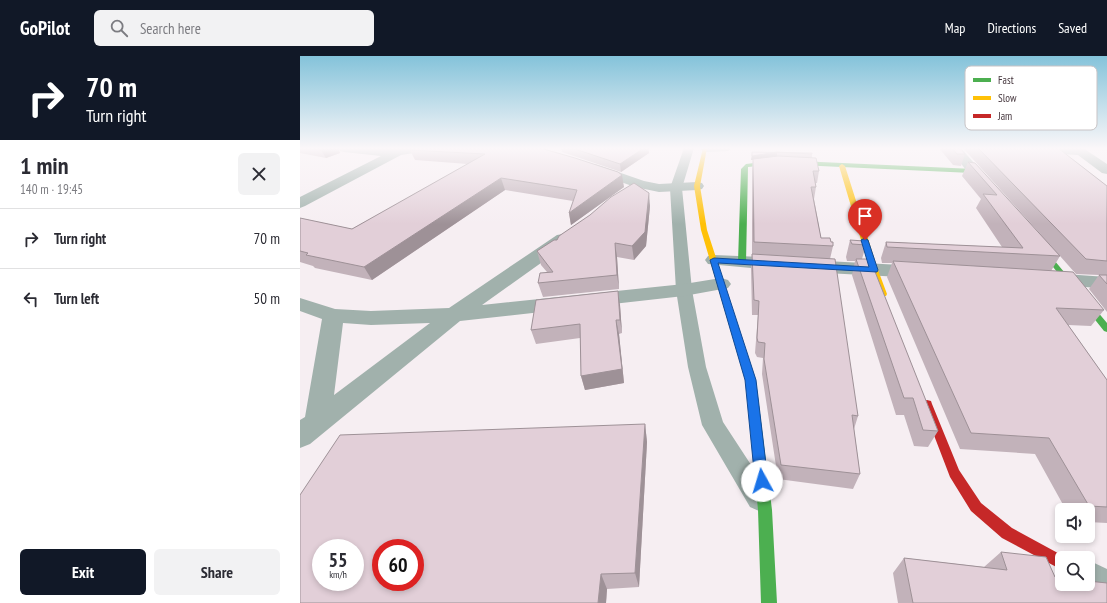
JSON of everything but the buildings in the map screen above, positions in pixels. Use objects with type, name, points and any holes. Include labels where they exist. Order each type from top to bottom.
[{"type":"street","points":[[300,203],[357,174]]},
{"type":"street","points":[[610,174],[640,184],[659,188],[697,186]]},
{"type":"street","points":[[698,174],[697,186],[704,230],[750,380],[765,510],[769,603]]},
{"type":"street","points":[[742,262],[744,174]]},
{"type":"street","points":[[844,174],[874,270],[888,306]]},
{"type":"street","points":[[976,174],[995,195]]},
{"type":"street","points":[[625,195],[640,184]]},
{"type":"street","points":[[308,429],[454,315],[573,232]]},
{"type":"street","points":[[1031,237],[1107,329]]},
{"type":"street","points":[[714,260],[936,273]]},
{"type":"street","points":[[1029,278],[1107,283]]},
{"type":"street","points":[[300,304],[333,316],[371,318],[454,315],[684,290],[721,284]]},
{"type":"street","points":[[308,429],[333,316]]},
{"type":"street","points":[[922,393],[954,473],[976,508],[1007,533],[1055,559]]},
{"type":"street","points":[[1095,582],[1107,588]]},
{"type":"lane","points":[[685,174],[676,188],[684,290],[697,367],[714,425],[765,510]]},
{"type":"traffic: fast","points":[[742,262],[744,174]]},
{"type":"traffic: fast","points":[[976,174],[987,186]]},
{"type":"traffic: fast","points":[[1036,242],[1107,329]]},
{"type":"traffic: fast","points":[[745,362],[751,381],[765,510],[769,603]]},
{"type":"traffic: slow","points":[[700,174],[697,186],[704,230],[745,362]]},
{"type":"traffic: slow","points":[[844,174],[874,270],[883,294]]},
{"type":"traffic: jam","points":[[927,404],[954,473],[976,507],[1007,533],[1055,559]]},
{"type":"route","points":[[762,481],[750,380],[714,260],[874,270],[865,240]]}]
